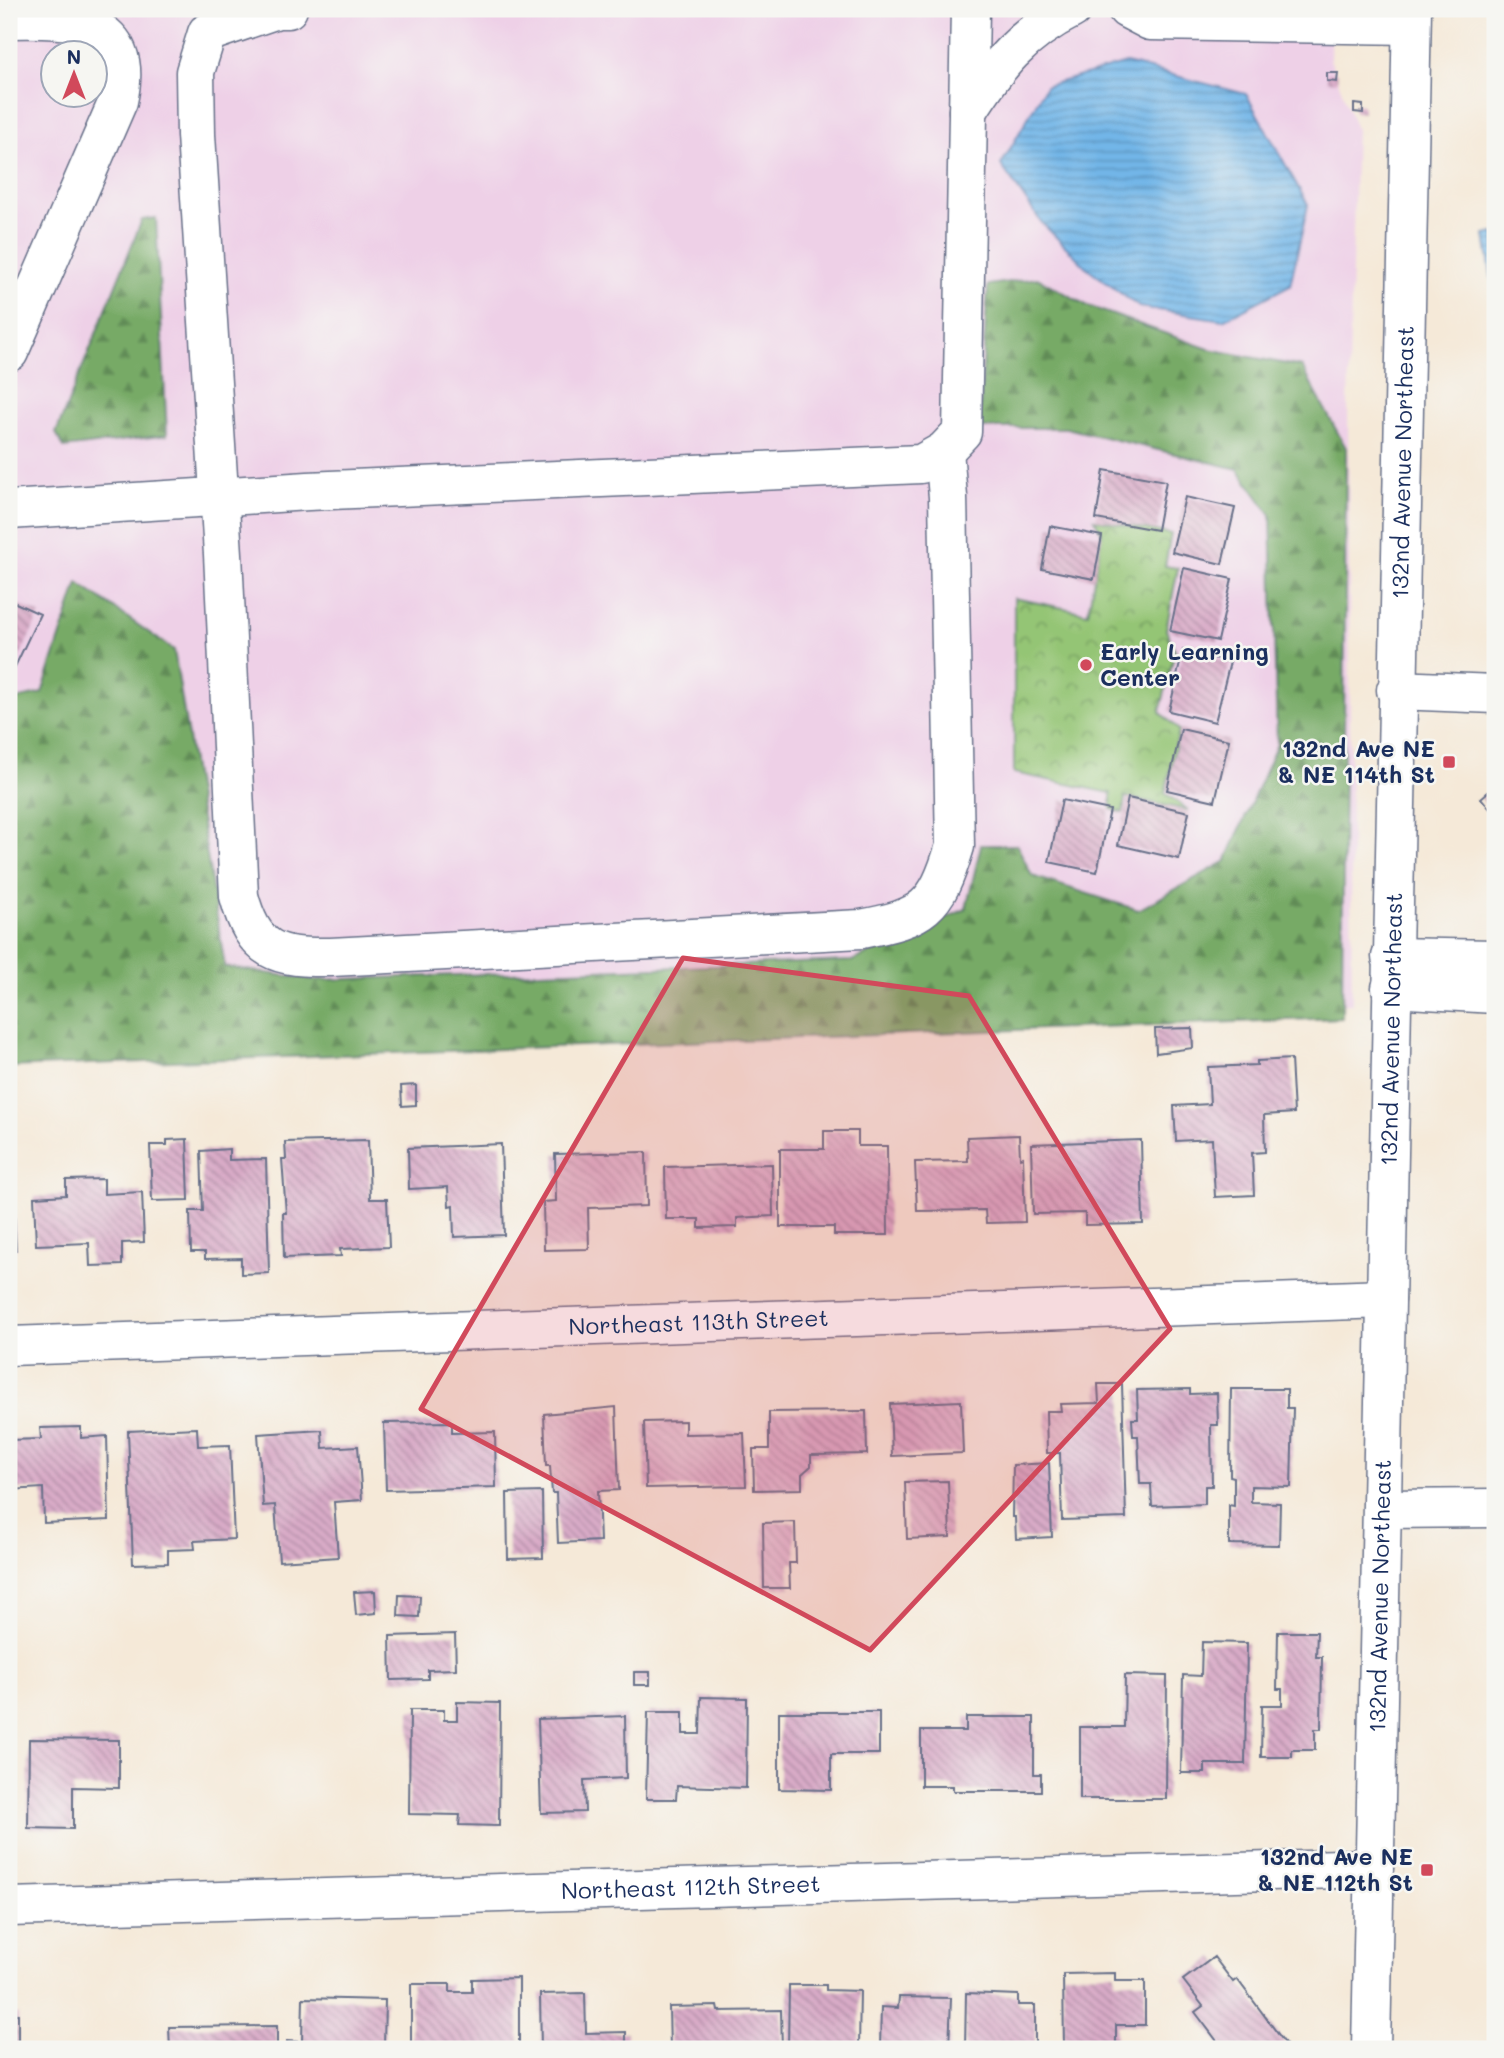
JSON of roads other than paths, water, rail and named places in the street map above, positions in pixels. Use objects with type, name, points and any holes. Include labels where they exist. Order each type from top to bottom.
[{"type":"street","points":[[288,9],[277,9],[208,33],[195,72],[196,135],[239,896],[246,924],[266,947],[295,958],[331,957],[861,929],[903,922],[924,911],[945,878],[955,846],[948,497],[943,451]]},
{"type":"street","points":[[9,510],[218,497],[921,464],[943,451],[962,432],[970,9]]},
{"type":"street","points":[[968,111],[995,68],[1014,48],[1044,22],[1072,9]]},
{"type":"street","points":[[1127,9],[1150,20],[1412,17]]},
{"type":"street","name":"132nd Avenue Northeast","points":[[1371,2049],[1396,690],[1412,17]]},
{"type":"street","points":[[9,19],[64,18],[94,25],[111,39],[123,78],[118,101],[9,352]]},
{"type":"street","points":[[1396,690],[1495,694]]},
{"type":"street","points":[[1391,972],[1495,959]]},
{"type":"street","points":[[1391,972],[1495,994]]},
{"type":"street","name":"Northeast 113th Street","points":[[9,1346],[1386,1299]]},
{"type":"street","points":[[1383,1509],[1495,1508]]},
{"type":"street","name":"Northeast 112th Street","points":[[9,1907],[1376,1868]]},
{"type":"water","points":[[1126,63],[1246,94],[1308,205],[1290,285],[1223,320],[1139,307],[1086,267],[1042,223],[1001,165],[1046,86]]},
{"type":"water","points":[[1495,233],[1495,287],[1493,288],[1485,235]]},
{"type":"place","name":"Early Learning Center","points":[[1086,665]]},
{"type":"place","name":"132nd Ave NE & NE 114th St","points":[[1449,762]]},
{"type":"place","name":"132nd Ave NE & NE 112th St","points":[[1427,1870]]}]
